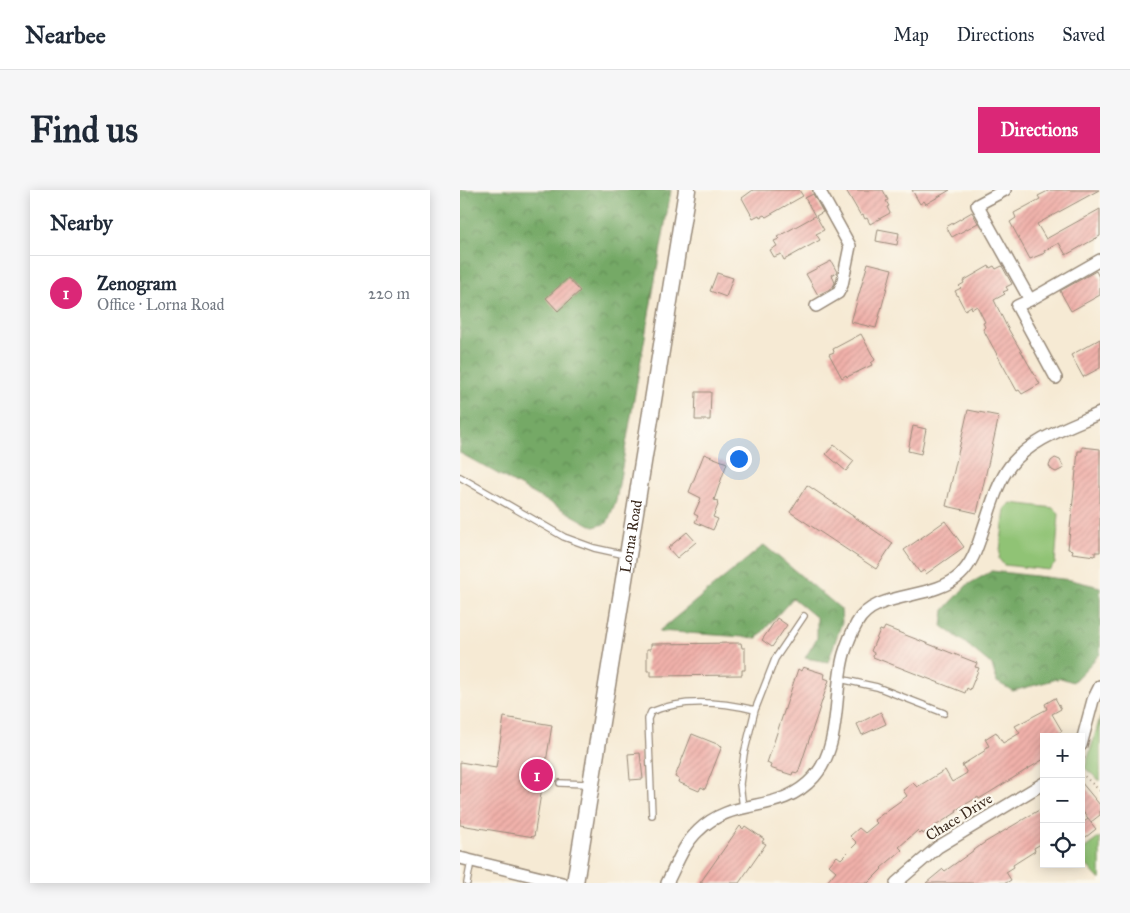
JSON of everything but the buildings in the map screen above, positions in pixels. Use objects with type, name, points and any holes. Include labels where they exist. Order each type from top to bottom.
[{"type":"street","name":"Lorna Road","points":[[575,883],[687,190]]},
{"type":"street","points":[[816,306],[838,293],[842,285],[850,246],[819,190]]},
{"type":"street","points":[[1005,190],[977,205],[1030,300]]},
{"type":"street","points":[[1056,378],[1017,306],[1100,260]]},
{"type":"street","points":[[667,883],[687,843],[698,831],[723,813],[782,800],[794,795],[816,776],[829,752],[844,654],[858,621],[870,609],[881,603],[950,584],[966,569],[975,552],[996,493],[1009,467],[1020,455],[1050,435],[1100,414]]},
{"type":"street","points":[[1084,733],[1093,700],[1100,686]]},
{"type":"street","name":"Chace Drive","points":[[896,883],[938,847],[1040,785]]},
{"type":"street","points":[[466,859],[562,883]]},
{"type":"lane","points":[[460,477],[564,537],[594,548],[628,556]]},
{"type":"lane","points":[[742,808],[740,784],[744,754],[755,710],[776,659],[804,616]]},
{"type":"lane","points":[[840,679],[877,687],[944,713]]},
{"type":"lane","points":[[652,816],[647,730],[651,712],[687,704],[710,703],[755,710]]},
{"type":"lane","points":[[560,783],[591,785]]},
{"type":"lane","points":[[466,859],[466,883]]},
{"type":"path","points":[[1085,777],[1100,790]]},
{"type":"green space","points":[[460,190],[671,190],[616,501],[607,523],[594,527],[460,453]]},
{"type":"green space","points":[[1011,503],[1054,508],[1059,514],[1055,564],[1049,570],[1004,565],[999,559],[1005,508]]},
{"type":"green space","points":[[764,545],[841,609],[842,622],[828,662],[805,658],[817,638],[817,618],[793,598],[757,638],[659,631]]},
{"type":"green space","points":[[992,571],[1071,580],[1100,587],[1100,654],[1073,682],[1061,678],[1013,691],[997,682],[992,665],[942,626],[944,610],[967,585]]},
{"type":"green space","points":[[1100,718],[1100,781],[1085,768]]},
{"type":"green space","points":[[1100,837],[1100,880],[1085,863],[1085,848]]},
{"type":"place","name":"Zenogram","points":[[537,775]]}]
